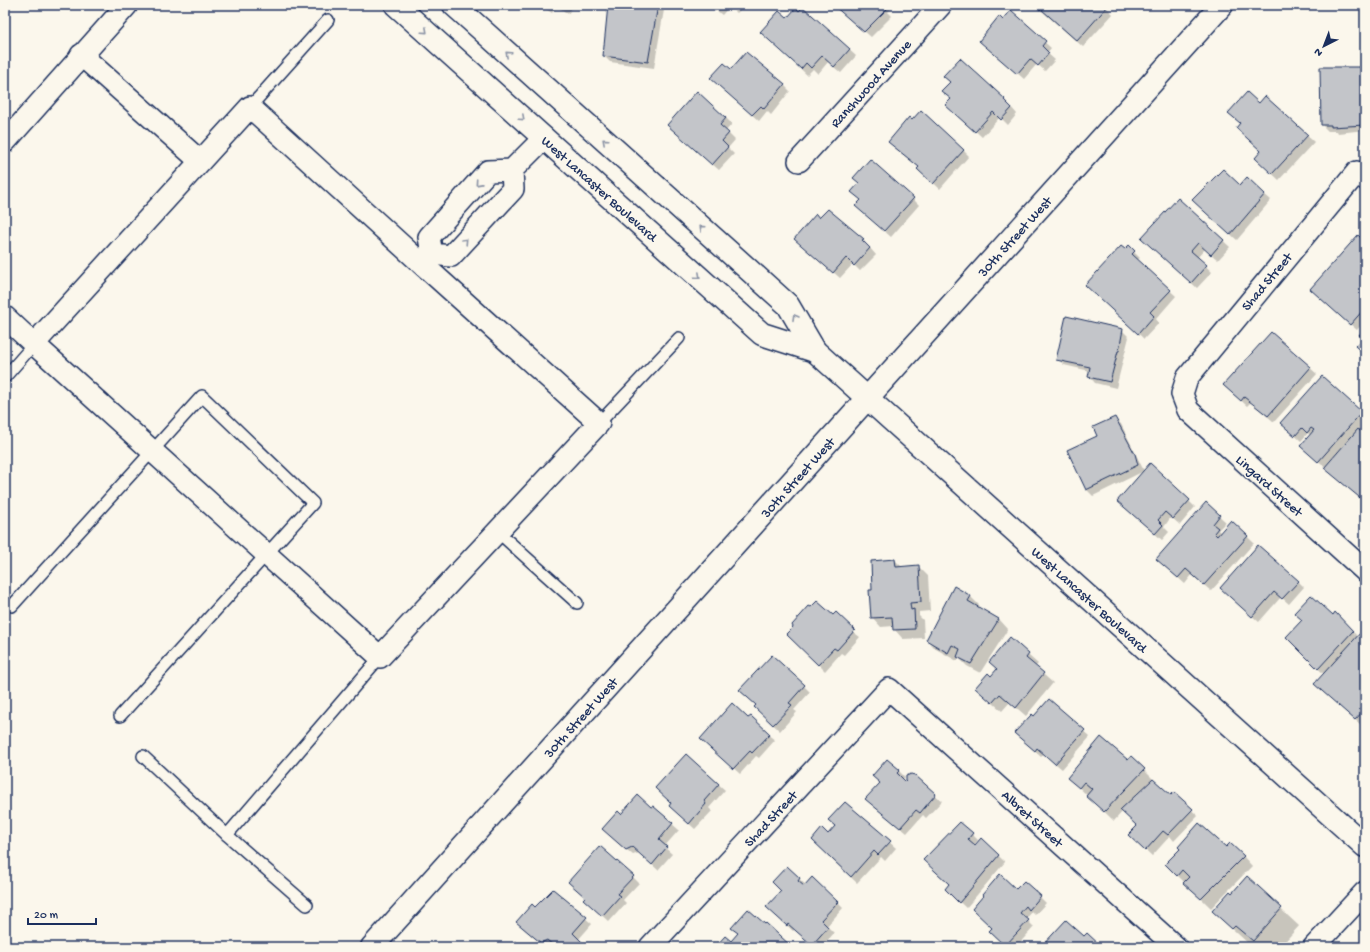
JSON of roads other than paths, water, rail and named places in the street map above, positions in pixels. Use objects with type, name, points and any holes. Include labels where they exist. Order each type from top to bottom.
[{"type":"street","points":[[5,142],[127,5]]},
{"type":"street","name":"West Lancaster Boulevard","points":[[396,5],[762,334],[814,351]]},
{"type":"street","name":"West Lancaster Boulevard","points":[[454,5],[788,305],[814,351],[1365,846]]},
{"type":"street","name":"Ranchwood Avenue","points":[[799,161],[941,5]]},
{"type":"street","name":"30th Street West","points":[[372,947],[1222,5]]},
{"type":"street","points":[[81,55],[200,161]]},
{"type":"street","points":[[5,317],[34,344],[380,657],[599,423],[426,258],[250,107],[34,344]]},
{"type":"street","points":[[426,258],[429,237],[488,171],[512,170],[544,138]]},
{"type":"street","points":[[426,258],[451,256],[513,189],[512,170]]},
{"type":"street","name":"Shad Street","points":[[1182,394],[1187,378],[1361,175]]},
{"type":"street","name":"Lingard Street","points":[[1182,394],[1188,410],[1365,571]]},
{"type":"street","name":"Shad Street","points":[[650,947],[889,689]]},
{"type":"street","name":"Albret Street","points":[[889,689],[1176,947]]},
{"type":"street","points":[[1314,947],[1365,892]]},
{"type":"lane","points":[[250,107],[328,20]]},
{"type":"lane","points":[[599,423],[678,338]]},
{"type":"lane","points":[[5,376],[34,344]]},
{"type":"lane","points":[[12,606],[151,450],[202,396],[313,503],[120,716]]},
{"type":"lane","points":[[498,532],[577,603]]},
{"type":"lane","points":[[227,835],[380,657]]},
{"type":"lane","points":[[143,756],[227,835],[307,904]]}]
